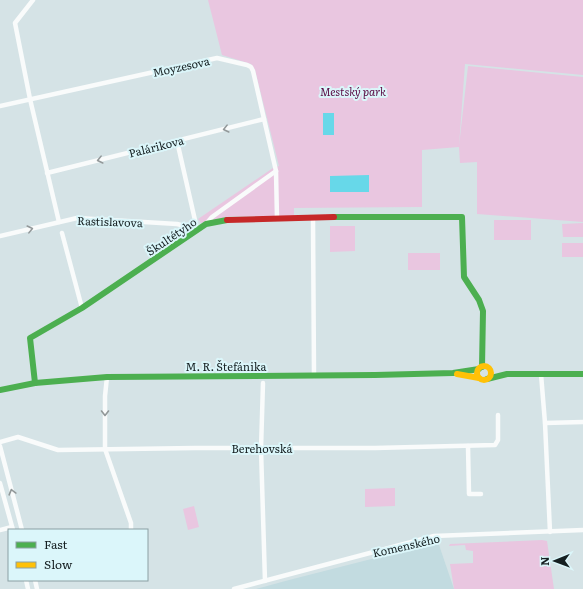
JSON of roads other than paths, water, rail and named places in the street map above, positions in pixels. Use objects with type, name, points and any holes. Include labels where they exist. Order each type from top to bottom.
[{"type":"street","points":[[33,0],[15,23],[30,99],[59,222]]},
{"type":"street","name":"Moyzesova","points":[[30,99],[217,58],[251,67],[276,171],[277,219]]},
{"type":"street","points":[[0,106],[30,99]]},
{"type":"street","name":"Palárikova","points":[[47,173],[264,119]]},
{"type":"street","points":[[176,141],[197,229]]},
{"type":"street","points":[[206,224],[212,217],[276,171]]},
{"type":"street","name":"Škultétyho","points":[[35,383],[30,338],[82,308],[197,229],[206,224],[230,219],[376,216],[462,217],[464,277],[479,300],[483,311],[483,368]]},
{"type":"street","name":"Rastislavova","points":[[0,236],[77,218],[177,224],[197,229]]},
{"type":"street","points":[[313,218],[314,376]]},
{"type":"street","points":[[62,233],[82,308]]},
{"type":"street","points":[[483,368],[490,374],[488,379],[483,380],[479,378],[477,374],[483,368]]},
{"type":"street","name":"M. R. Štefánika","points":[[0,390],[35,383],[107,377],[314,376],[453,373],[483,368],[507,374],[583,374]]},
{"type":"street","name":"M. R. Štefánika","points":[[453,373],[479,378]]},
{"type":"street","name":"M. R. Štefánika","points":[[488,379],[507,374]]},
{"type":"street","points":[[541,374],[545,423],[550,532]]},
{"type":"street","points":[[107,377],[105,396],[105,449],[131,523],[131,529]]},
{"type":"street","points":[[263,383],[261,449],[265,581]]},
{"type":"street","name":"Berehovská","points":[[0,442],[18,437],[58,450],[190,448],[261,449],[495,445],[498,440],[498,415]]},
{"type":"street","points":[[545,423],[583,422]]},
{"type":"street","points":[[468,446],[469,494],[481,494]]},
{"type":"street","points":[[0,447],[22,529]]},
{"type":"street","points":[[0,483],[12,528],[0,530]]},
{"type":"street","points":[[6,507],[15,504]]},
{"type":"street","name":"Komenského","points":[[234,589],[434,536],[583,530]]},
{"type":"water","points":[[323,113],[334,113],[334,135],[323,135]]},
{"type":"water","points":[[369,175],[369,192],[330,192],[330,176]]},
{"type":"park label","name":"Mestský park","points":[[353,91]]}]
